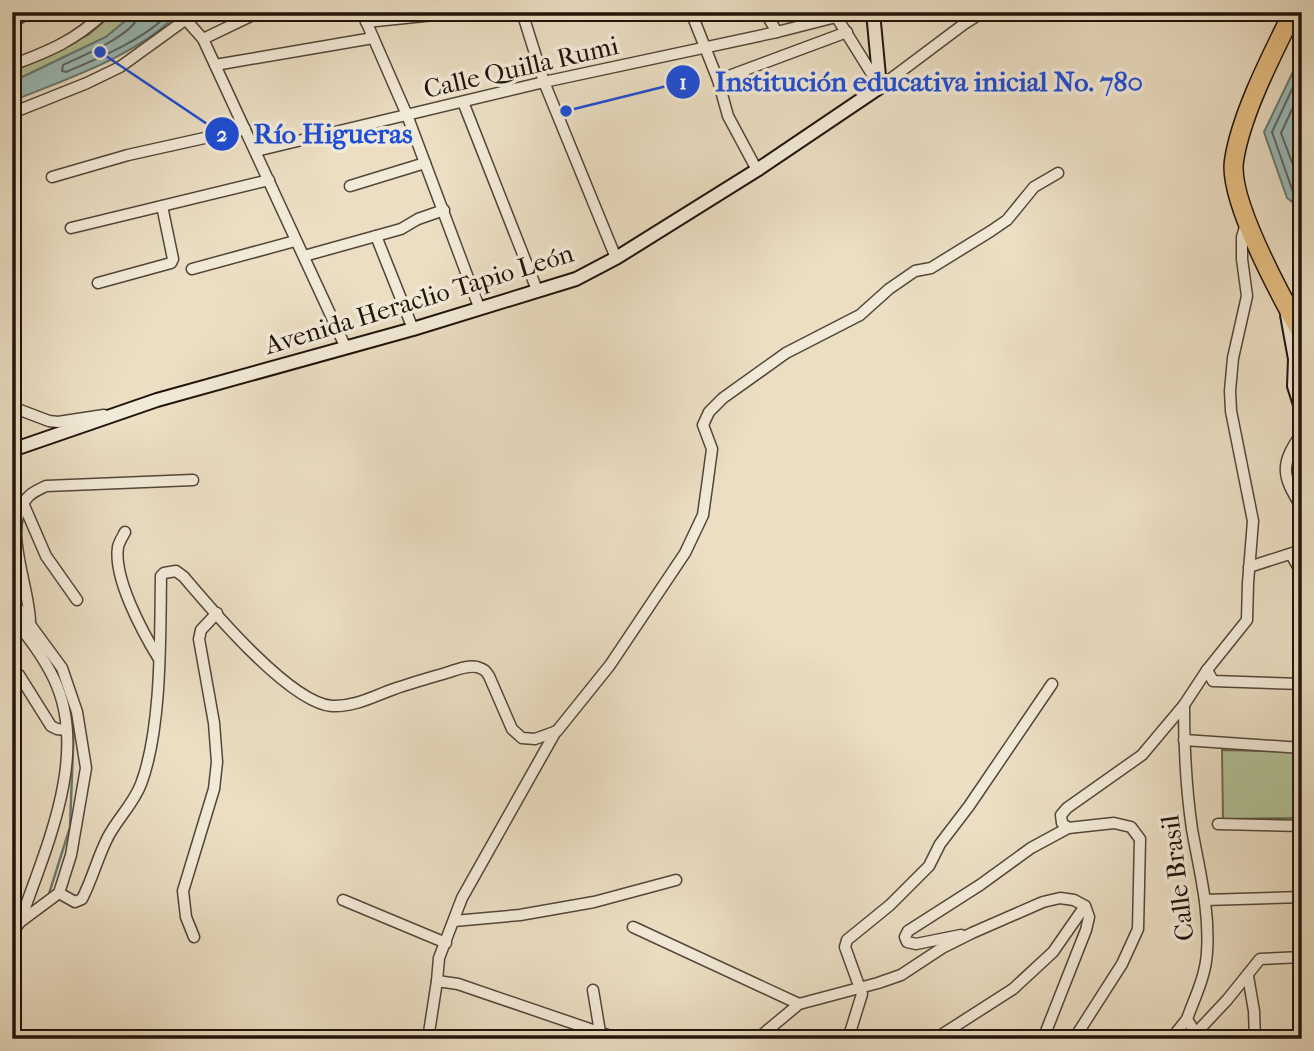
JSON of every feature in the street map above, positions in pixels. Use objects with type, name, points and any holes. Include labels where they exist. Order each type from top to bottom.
[{"type":"highway","points":[[1293,12],[1244,121],[1233,163],[1237,187],[1262,258],[1302,334]]},
{"type":"street","points":[[12,23],[29,12]]},
{"type":"street","points":[[12,65],[80,35],[105,12]]},
{"type":"street","points":[[12,113],[120,67],[197,12]]},
{"type":"street","points":[[203,39],[259,12]]},
{"type":"street","points":[[463,12],[364,17],[407,116],[479,307]]},
{"type":"street","points":[[522,12],[544,82],[616,258]]},
{"type":"street","points":[[691,12],[718,80],[728,116],[757,170]]},
{"type":"street","points":[[765,12],[777,32]]},
{"type":"street","points":[[873,12],[880,87]]},
{"type":"street","name":"Avenida Heraclio Tapio León","points":[[12,450],[115,413],[413,329],[576,279],[616,258],[757,170],[880,87],[983,12]]},
{"type":"street","points":[[835,15],[880,87]]},
{"type":"street","name":"Calle Quilla Rumi","points":[[256,150],[544,82],[777,32],[835,15]]},
{"type":"street","points":[[187,21],[203,39],[345,346]]},
{"type":"street","points":[[718,80],[847,32]]},
{"type":"street","points":[[215,65],[373,38]]},
{"type":"street","points":[[463,102],[537,290]]},
{"type":"street","points":[[52,177],[128,155],[245,128]]},
{"type":"street","points":[[350,187],[425,163]]},
{"type":"street","points":[[428,1039],[439,958],[462,898],[556,731],[610,665],[685,553],[703,515],[712,449],[703,425],[709,412],[723,398],[786,353],[860,315],[889,289],[915,271],[931,268],[991,231],[1007,220],[1034,187],[1058,173]]},
{"type":"street","points":[[71,228],[269,180]]},
{"type":"street","points":[[98,283],[171,263],[173,259],[162,206]]},
{"type":"street","points":[[304,256],[401,229],[418,219],[444,210]]},
{"type":"street","points":[[1068,828],[1062,823],[1061,815],[1067,808],[1142,755],[1184,705],[1207,670],[1247,620],[1253,522],[1244,464],[1231,411],[1230,391],[1233,358],[1247,296],[1242,237],[1247,219]]},
{"type":"street","points":[[376,236],[413,329]]},
{"type":"street","points":[[192,269],[295,241]]},
{"type":"street","points":[[1285,304],[1299,362],[1294,386],[1302,411]]},
{"type":"street","points":[[12,407],[58,422],[115,413]]},
{"type":"street","points":[[1302,433],[1289,452],[1285,477],[1302,509]]},
{"type":"street","points":[[30,624],[30,605],[15,537],[17,515],[29,495],[46,485],[193,480]]},
{"type":"street","points":[[23,503],[46,556],[78,600]]},
{"type":"street","points":[[125,532],[118,546],[118,561],[131,608],[159,659]]},
{"type":"street","points":[[1249,567],[1302,550]]},
{"type":"street","points":[[1291,554],[1302,574]]},
{"type":"street","points":[[59,893],[75,902],[82,899],[107,838],[141,784],[149,754],[159,659],[161,576],[164,573],[176,571],[184,577],[264,663],[312,701],[332,706],[354,704],[436,676],[476,667],[485,670],[489,676],[512,729],[522,738],[535,739],[556,731]]},
{"type":"street","points":[[12,600],[62,668],[77,712],[86,768],[74,843],[59,893],[20,922]]},
{"type":"street","points":[[194,937],[186,917],[183,891],[214,789],[217,762],[214,723],[198,639],[201,630],[217,613]]},
{"type":"street","points":[[12,617],[42,656],[55,681],[66,719],[66,764],[60,806],[20,922],[12,933]]},
{"type":"street","points":[[12,669],[19,675],[51,726],[66,730]]},
{"type":"street","points":[[1207,670],[1213,681],[1302,684]]},
{"type":"street","points":[[848,1039],[862,1000],[861,987],[845,947],[847,940],[890,905],[929,866],[940,844],[977,795],[1052,684]]},
{"type":"street","name":"Calle Brasil","points":[[1184,705],[1184,740],[1192,826],[1205,900],[1207,953],[1202,979],[1188,1019]]},
{"type":"street","points":[[1184,740],[1302,748]]},
{"type":"street","points":[[972,933],[916,944],[907,942],[905,937],[908,931],[980,885],[1031,848],[1068,828],[1114,823],[1131,827],[1140,839],[1138,929],[1122,964],[1074,1039]]},
{"type":"street","points":[[1218,824],[1302,826]]},
{"type":"street","points":[[454,921],[520,915],[594,902],[676,880]]},
{"type":"street","points":[[1205,900],[1302,897]]},
{"type":"street","points":[[343,900],[446,943]]},
{"type":"street","points":[[757,1039],[799,1004],[901,975],[942,948],[972,933],[1052,900],[1074,900],[1085,906],[1089,917],[1043,1039]]},
{"type":"street","points":[[935,1039],[1013,989],[1053,952],[1085,906]]},
{"type":"street","points":[[633,928],[799,1004]]},
{"type":"street","points":[[1171,1039],[1188,1019],[1198,1036],[1260,959],[1302,957]]},
{"type":"street","points":[[1248,976],[1255,1039]]},
{"type":"street","points":[[437,981],[458,984],[619,1039]]},
{"type":"street","points":[[593,990],[600,1032]]},
{"type":"green space","points":[[115,12],[136,12],[106,37],[12,82],[12,72],[88,35]]},
{"type":"green space","points":[[1222,750],[1296,752],[1294,818],[1223,819]]},
{"type":"water","points":[[136,12],[179,12],[144,41],[123,53],[78,75],[12,101],[12,82],[106,37]]},
{"type":"water","points":[[1302,53],[1302,209],[1287,198],[1264,132]]},
{"type":"waterway","points":[[53,663],[73,715]]},
{"type":"waterway","points":[[48,897],[70,827],[74,722]]},
{"type":"place","name":"Río Higueras","points":[[100,52]]},
{"type":"place","name":"Institución educativa inicial No. 780","points":[[566,111]]}]
